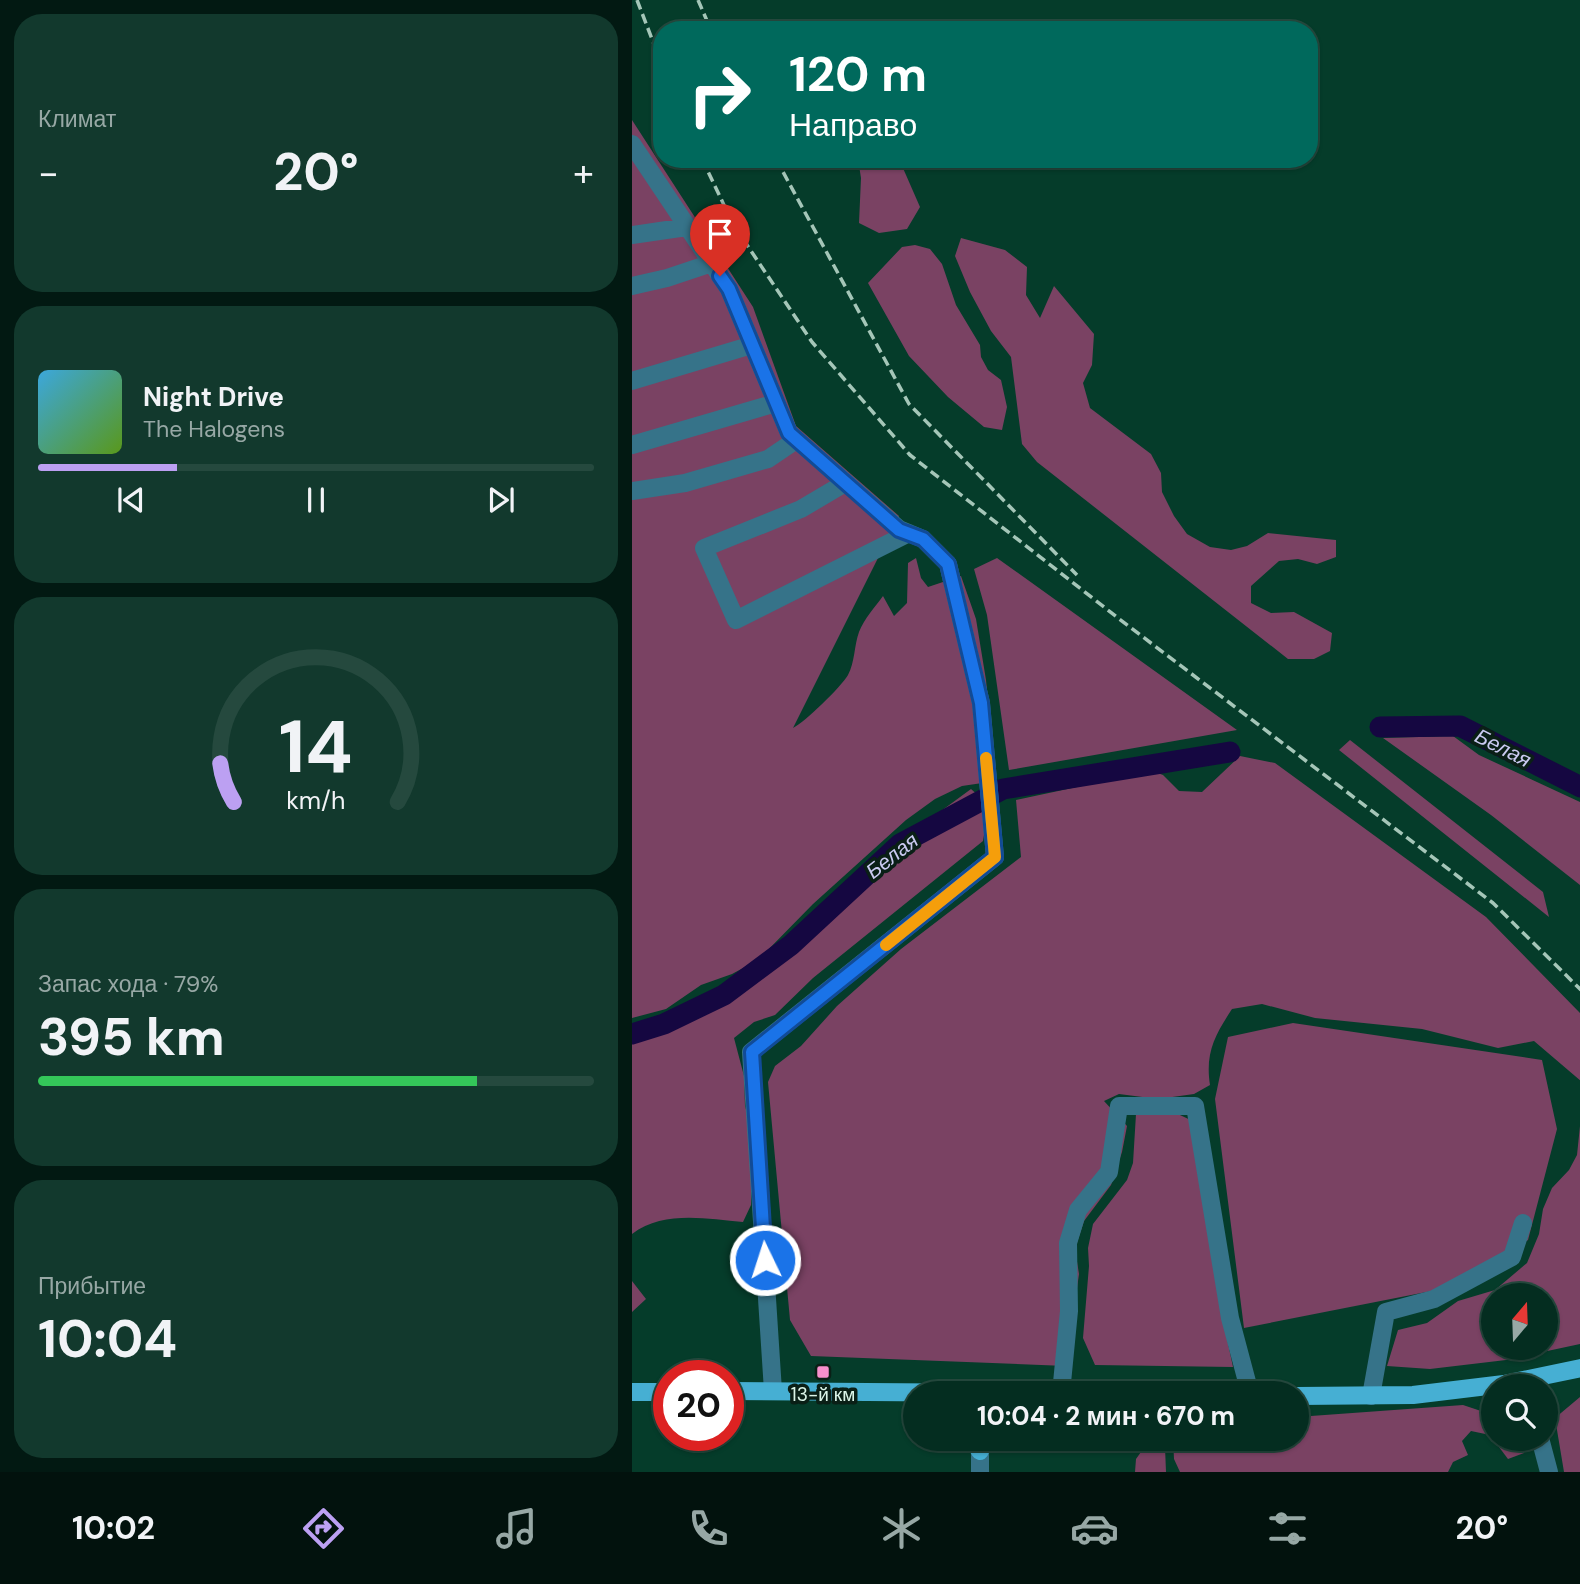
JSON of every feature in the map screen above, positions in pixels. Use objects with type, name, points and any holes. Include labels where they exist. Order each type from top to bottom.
[{"type":"main road","points":[[1558,1374],[1580,1368]]},
{"type":"main road","points":[[1309,1396],[1413,1395],[1481,1388]]},
{"type":"main road","points":[[744,1391],[903,1392]]},
{"type":"main road","points":[[632,1392],[653,1392]]},
{"type":"street","points":[[632,144],[639,167],[687,227],[729,289],[789,433],[899,530],[923,539],[948,564],[981,703],[995,857],[752,1052],[773,1391]]},
{"type":"street","points":[[632,235],[687,227]]},
{"type":"street","points":[[632,286],[712,263]]},
{"type":"street","points":[[632,381],[752,345]]},
{"type":"street","points":[[632,445],[776,403]]},
{"type":"street","points":[[632,491],[685,484],[768,459],[796,440]]},
{"type":"street","points":[[846,483],[801,509],[704,548],[736,621],[909,533]]},
{"type":"street","points":[[1062,1381],[1069,1311],[1068,1243],[1078,1210],[1109,1172],[1119,1107],[1195,1105],[1230,1318],[1247,1381]]},
{"type":"street","points":[[1371,1396],[1386,1312],[1434,1299],[1512,1257],[1523,1223]]},
{"type":"street","points":[[980,1451],[980,1472]]},
{"type":"street","points":[[1543,1451],[1549,1472]]},
{"type":"shaded area","points":[[632,120],[653,152],[653,168],[663,168],[753,307],[796,426],[899,516],[793,728],[822,704],[848,675],[861,627],[883,596],[894,616],[907,603],[908,563],[916,558],[921,578],[928,587],[961,576],[976,619],[986,680],[996,781],[962,786],[935,799],[906,820],[813,904],[758,960],[732,974],[701,985],[666,1009],[632,1018]]},
{"type":"shaded area","points":[[859,168],[903,168],[920,207],[907,229],[879,233],[859,223]]},
{"type":"shaded area","points":[[961,238],[1005,250],[1027,267],[1026,295],[1040,318],[1054,286],[1094,334],[1092,365],[1083,383],[1090,408],[1151,454],[1161,473],[1162,492],[1187,534],[1210,547],[1231,550],[1247,546],[1268,533],[1336,540],[1336,557],[1317,564],[1298,559],[1279,561],[1251,586],[1251,603],[1271,613],[1294,612],[1332,633],[1330,651],[1314,659],[1288,659],[1037,462],[1022,444],[1011,357],[991,331],[955,256]]},
{"type":"shaded area","points":[[915,245],[930,249],[942,264],[956,305],[980,345],[981,357],[988,370],[1001,380],[1007,407],[1002,430],[984,427],[948,397],[909,356],[868,283],[902,247]]},
{"type":"shaded area","points":[[997,558],[1237,730],[1009,770],[987,615],[974,569]]},
{"type":"shaded area","points":[[1453,736],[1479,755],[1580,802],[1580,885],[1491,815],[1383,738]]},
{"type":"shaded area","points":[[1350,740],[1543,892],[1549,917],[1339,750]]},
{"type":"shaded area","points":[[1240,756],[1275,763],[1486,917],[1580,1013],[1581,1081],[1534,1041],[1498,1048],[1422,1029],[1315,1018],[1262,1004],[1232,1009],[1210,1054],[1210,1085],[1194,1094],[1158,1099],[1119,1094],[1104,1101],[1127,1126],[1111,1185],[1084,1221],[1075,1249],[1079,1274],[1066,1366],[811,1356],[790,1320],[768,1082],[775,1066],[801,1046],[837,1006],[901,949],[1021,857],[1016,800],[1152,771],[1163,775],[1179,791],[1202,792]]},
{"type":"shaded area","points":[[971,789],[989,805],[983,841],[813,978],[775,1015],[754,1022],[734,1038],[744,1076],[745,1106],[751,1129],[751,1205],[743,1222],[700,1218],[671,1219],[644,1226],[632,1234],[632,1036],[674,1022],[813,935],[857,890],[892,847]]},
{"type":"shaded area","points":[[1293,1023],[1542,1060],[1557,1129],[1528,1240],[1462,1285],[1244,1328],[1215,1099],[1228,1037]]},
{"type":"shaded area","points":[[1165,1108],[1197,1123],[1218,1296],[1233,1367],[1095,1365],[1083,1338],[1088,1248],[1093,1224],[1127,1180],[1133,1163],[1136,1114]]},
{"type":"shaded area","points":[[1580,1126],[1580,1344],[1558,1349],[1558,1283],[1503,1283],[1527,1263],[1539,1234],[1543,1209],[1552,1188],[1569,1170],[1577,1155]]},
{"type":"shaded area","points":[[632,1281],[646,1299],[632,1312]]},
{"type":"shaded area","points":[[1481,1294],[1481,1360],[1506,1360],[1430,1369],[1387,1366],[1398,1330],[1427,1323],[1458,1301]]},
{"type":"shaded area","points":[[1580,1397],[1580,1472],[1564,1472],[1558,1436],[1558,1415]]},
{"type":"shaded area","points":[[1463,1405],[1481,1411],[1481,1433],[1471,1431],[1462,1441],[1468,1455],[1453,1462],[1448,1472],[1180,1472],[1174,1459],[1174,1451],[1309,1451],[1309,1416]]},
{"type":"shaded area","points":[[1142,1451],[1165,1451],[1166,1472],[1135,1472],[1136,1459]]},
{"type":"shaded area","points":[[1502,1451],[1524,1451],[1524,1453],[1508,1459]]},
{"type":"waterway","name":"Белая","points":[[1380,727],[1460,726],[1581,787]]},
{"type":"waterway","name":"Белая","points":[[632,1034],[664,1024],[724,995],[791,945],[900,844],[1003,789],[1230,752]]},
{"type":"railway","points":[[637,0],[653,42]]},
{"type":"railway","points":[[698,0],[707,21]]},
{"type":"railway","points":[[706,168],[733,224],[812,342],[910,455],[1118,618],[1493,903],[1581,990]]},
{"type":"railway","points":[[781,168],[909,404],[1077,575]]},
{"type":"slow traffic","points":[[886,945],[995,857],[986,758]]},
{"type":"place","name":"13-й км","points":[[823,1372]]},
{"type":"route","points":[[720,276],[729,289],[789,433],[899,530],[923,539],[948,564],[981,703],[995,857],[752,1052],[765,1260]]}]
